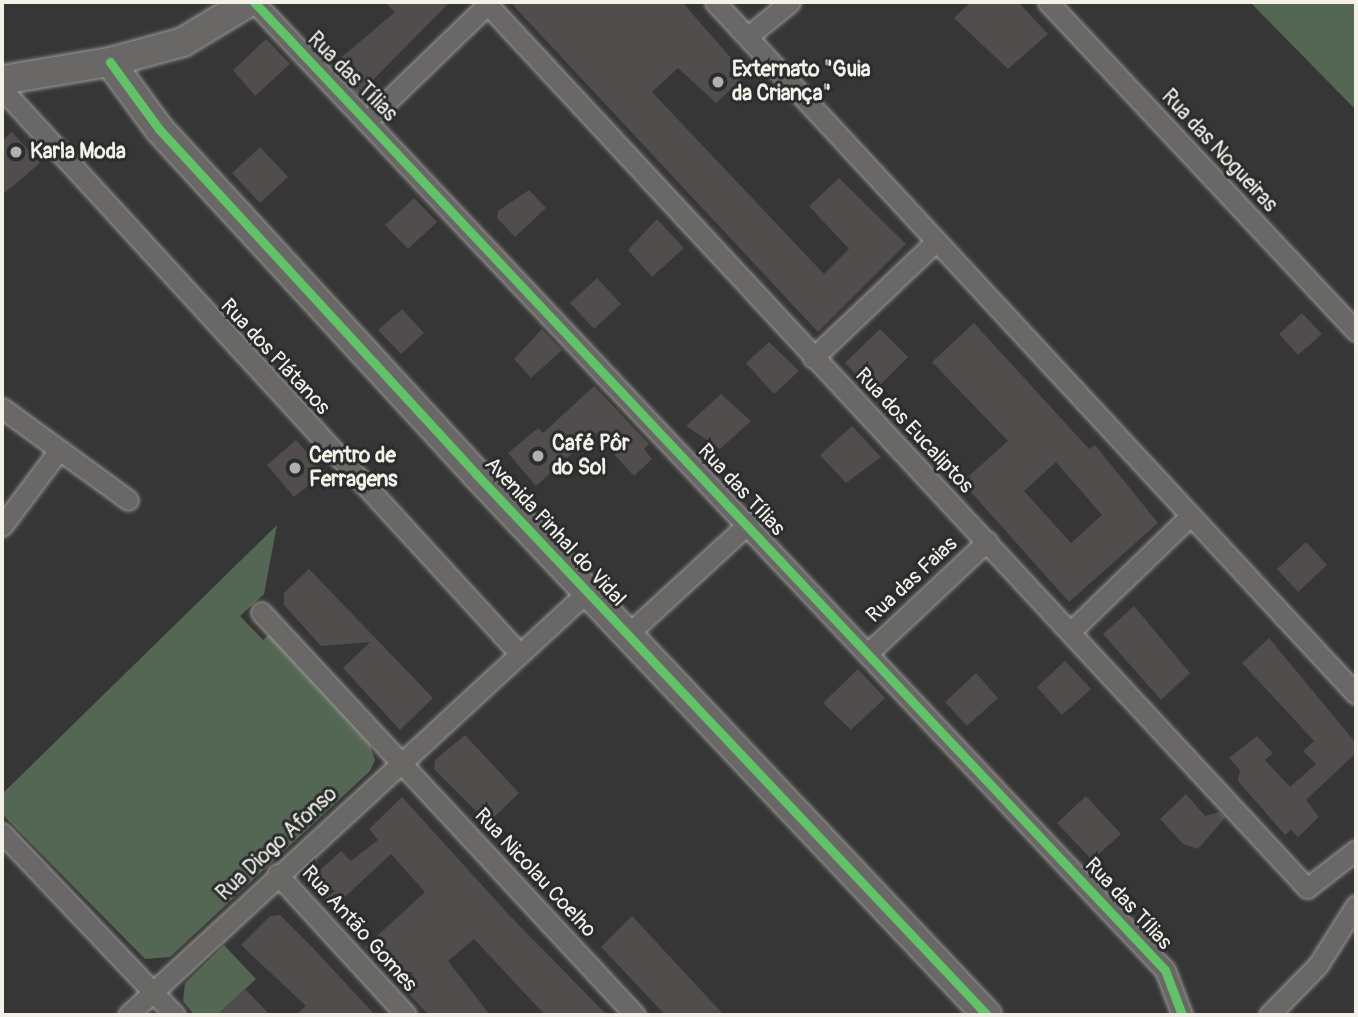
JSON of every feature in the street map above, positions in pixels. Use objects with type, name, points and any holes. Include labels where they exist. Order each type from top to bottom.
[{"type":"street","points":[[2,80],[110,62],[183,42],[249,2]]},
{"type":"street","name":"Rua das Tílias","points":[[254,2],[346,101],[370,118],[869,652],[1174,985],[1182,1015]]},
{"type":"street","points":[[715,2],[934,243],[1356,694]]},
{"type":"street","points":[[748,36],[790,2]]},
{"type":"street","name":"Rua das Nogueiras","points":[[1048,2],[1356,331]]},
{"type":"street","points":[[370,118],[489,3]]},
{"type":"street","name":"Rua dos Eucaliptos","points":[[489,3],[813,358],[1071,631],[1307,888],[1356,850]]},
{"type":"street","name":"Avenida Pinhal do Vidal","points":[[110,62],[159,129],[627,635],[987,1015]]},
{"type":"street","name":"Rua dos Plátanos","points":[[2,89],[519,653]]},
{"type":"street","points":[[813,358],[934,243]]},
{"type":"street","points":[[2,408],[128,500]]},
{"type":"street","points":[[2,526],[59,450]]},
{"type":"street","points":[[1071,631],[1190,516]]},
{"type":"street","points":[[627,635],[749,523]]},
{"type":"street","name":"Rua das Faias","points":[[869,652],[987,541]]},
{"type":"street","name":"Rua Diogo Afonso","points":[[128,1015],[458,707],[587,592]]},
{"type":"street","name":"Rua Nicolau Coelho","points":[[261,612],[635,1015]]},
{"type":"street","points":[[2,834],[175,1015]]},
{"type":"street","name":"Rua Antão Gomes","points":[[277,874],[407,1015]]},
{"type":"street","points":[[1269,1015],[1318,965],[1356,905]]},
{"type":"green space","points":[[1250,2],[1356,2],[1356,110]]},
{"type":"green space","points":[[277,525],[264,594],[240,616],[263,640],[270,634],[369,743],[375,760],[370,771],[170,957],[145,959],[2,814],[2,794]]},
{"type":"green space","points":[[224,945],[256,979],[217,1015],[194,1015],[183,1001],[185,983]]},
{"type":"building","points":[[385,2],[450,2],[358,95],[331,66],[395,12]]},
{"type":"building","points":[[510,2],[682,2],[746,75],[716,103],[678,68],[652,92],[824,274],[849,249],[809,206],[839,178],[906,244],[818,332]]},
{"type":"building","points":[[971,2],[1018,2],[1048,34],[1008,69],[954,18]]},
{"type":"building","points":[[266,39],[290,64],[255,96],[233,70]]},
{"type":"building","name":"Karla Moda","points":[[12,132],[40,163],[2,195],[2,141]]},
{"type":"building","points":[[260,147],[288,177],[260,203],[232,173]]},
{"type":"building","points":[[529,190],[546,208],[515,237],[497,218],[498,211]]},
{"type":"building","points":[[414,198],[437,222],[408,249],[385,225]]},
{"type":"building","points":[[657,219],[684,248],[652,277],[628,250]]},
{"type":"building","points":[[597,278],[621,304],[594,329],[570,303]]},
{"type":"building","points":[[402,309],[424,333],[401,354],[378,330]]},
{"type":"building","points":[[1302,313],[1322,334],[1298,355],[1279,334]]},
{"type":"building","points":[[974,323],[1089,449],[1095,445],[1158,523],[1069,602],[962,482],[1008,441],[932,362]],"holes":[[[1056,462],[1102,515],[1071,543],[1024,491]]]},
{"type":"building","points":[[542,329],[562,350],[531,378],[514,359]]},
{"type":"building","points":[[880,329],[908,357],[873,392],[845,363]]},
{"type":"building","points":[[769,342],[799,371],[774,394],[746,363]]},
{"type":"building","points":[[594,386],[649,444],[644,449],[652,459],[634,476],[595,433],[536,486],[508,453],[538,428],[543,433]]},
{"type":"building","points":[[721,394],[751,421],[720,449],[686,426]]},
{"type":"building","points":[[852,426],[881,457],[846,483],[820,455]]},
{"type":"building","name":"Centro de Ferragens","points":[[296,440],[324,472],[294,497],[267,465]]},
{"type":"building","points":[[1306,542],[1327,565],[1298,592],[1277,569]]},
{"type":"building","points":[[309,569],[433,698],[400,730],[343,668],[370,642],[321,646],[284,605],[284,593]]},
{"type":"building","points":[[1134,606],[1190,673],[1161,700],[1103,634]]},
{"type":"building","points":[[1269,638],[1356,743],[1356,753],[1306,800],[1319,817],[1298,837],[1291,830],[1285,835],[1238,781],[1240,770],[1229,758],[1257,736],[1273,753],[1265,760],[1290,787],[1316,764],[1303,751],[1314,741],[1242,663]]},
{"type":"building","points":[[1065,661],[1091,689],[1062,715],[1037,687]]},
{"type":"building","points":[[858,669],[885,698],[851,730],[823,703]]},
{"type":"building","points":[[976,673],[998,698],[967,726],[945,702]]},
{"type":"building","points":[[465,735],[519,793],[488,823],[434,769],[435,760]]},
{"type":"building","points":[[1186,794],[1205,816],[1220,812],[1225,818],[1198,849],[1183,844],[1160,819]]},
{"type":"building","points":[[1086,796],[1121,834],[1092,860],[1057,823]]},
{"type":"building","points":[[402,797],[511,917],[607,1015],[545,1015],[474,939],[448,961],[490,1015],[429,1015],[397,982],[365,947],[425,892],[391,854],[334,907],[317,889],[318,872],[341,851],[351,861],[378,840],[369,829]]},
{"type":"building","points":[[280,915],[375,1015],[296,1015],[306,1006],[241,945],[270,916]]},
{"type":"building","points":[[632,916],[724,1015],[665,1015],[601,947]]},
{"type":"building","points":[[245,989],[270,1015],[217,1015]]},
{"type":"cycle path","points":[[254,2],[1165,970],[1182,1015]]},
{"type":"cycle path","points":[[110,62],[159,129],[476,474],[987,1015]]},
{"type":"place","name":"Externato \"Guia da Criança\"","points":[[718,82]]},
{"type":"place","name":"Karla Moda","points":[[16,152]]},
{"type":"place","name":"Café Pôr do Sol","points":[[538,456]]},
{"type":"place","name":"Centro de Ferragens","points":[[295,468]]}]
